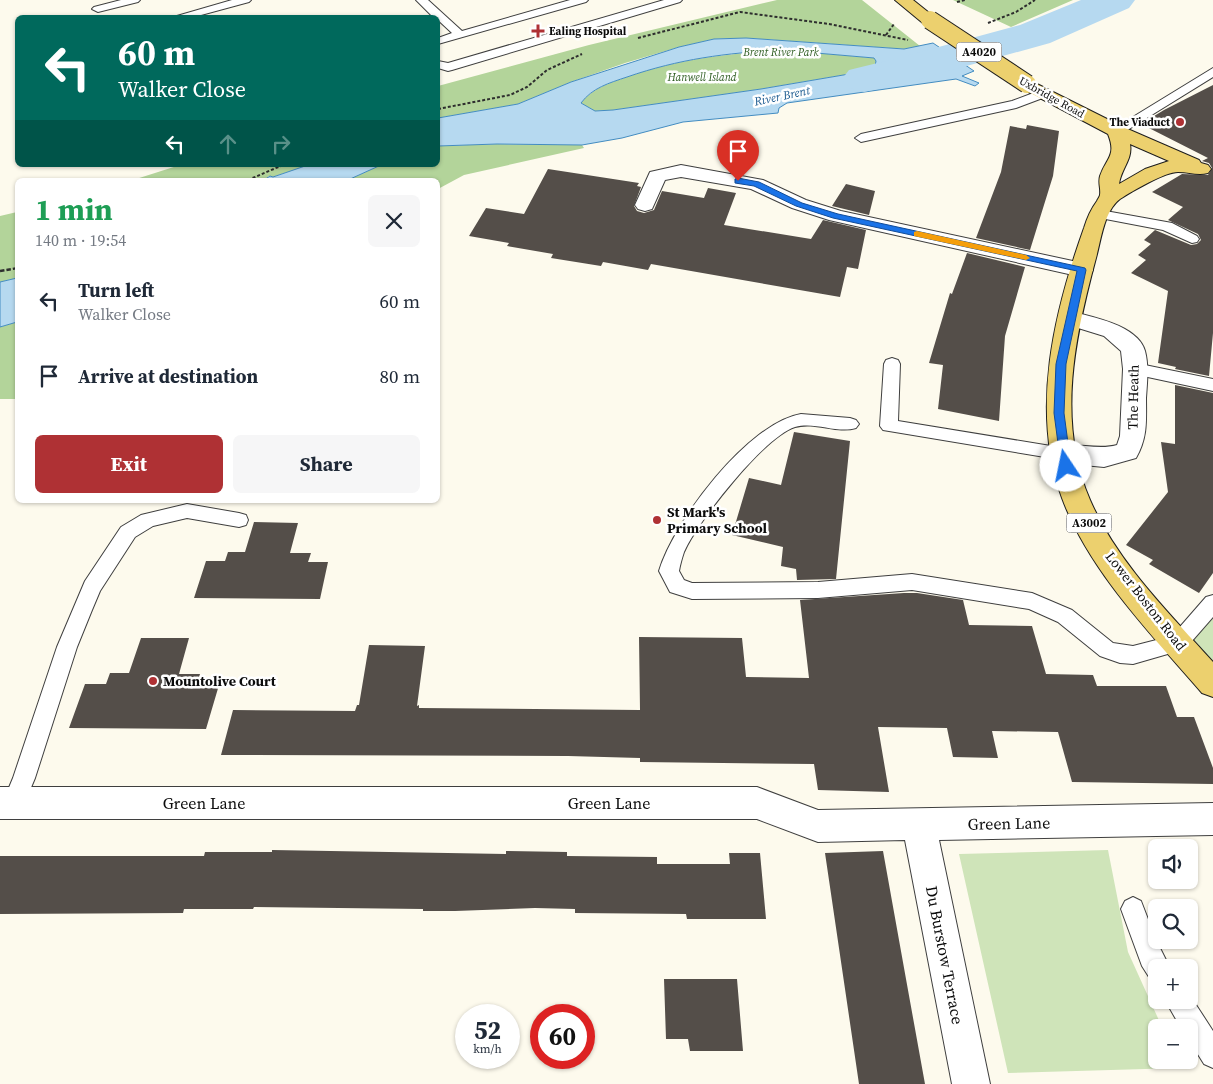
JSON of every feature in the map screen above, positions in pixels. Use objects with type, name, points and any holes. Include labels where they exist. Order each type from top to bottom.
[{"type":"main road","name":"Uxbridge Road","points":[[903,0],[930,20],[1044,94],[1116,131],[1207,171]]},
{"type":"main road","name":"Lower Boston Road","points":[[1116,131],[1122,148],[1120,159],[1109,183],[1105,205],[1082,270],[1061,364],[1060,423],[1063,454],[1077,500],[1112,561],[1213,684]]},
{"type":"main road","points":[[1105,205],[1152,171],[1183,165],[1207,171]]},
{"type":"street","points":[[645,205],[658,176],[681,171],[756,184],[799,204],[836,216],[1082,270]]},
{"type":"street","name":"The Heath","points":[[1063,454],[1104,458],[1127,451],[1133,436],[1135,368],[1133,350],[1126,340],[1112,331],[1070,318]]},
{"type":"street","name":"Green Lane","points":[[7,803],[757,803],[818,826],[1213,819]]},
{"type":"street","name":"Du Burstow Terrace","points":[[919,825],[971,1084]]},
{"type":"lane","points":[[98,9],[134,0]]},
{"type":"lane","points":[[187,15],[245,0]]},
{"type":"lane","points":[[422,0],[438,15]]},
{"type":"lane","points":[[440,41],[558,3],[582,0]]},
{"type":"lane","points":[[440,65],[448,67],[676,0]]},
{"type":"lane","points":[[440,17],[460,35]]},
{"type":"lane","points":[[1116,131],[1213,72]]},
{"type":"lane","points":[[861,138],[1016,104],[1044,94]]},
{"type":"lane","points":[[1105,205],[1167,226],[1192,239]]},
{"type":"lane","points":[[892,364],[889,426],[1063,454]]},
{"type":"lane","points":[[1135,368],[1213,385]]},
{"type":"lane","points":[[850,424],[807,420],[787,424],[752,449],[702,510],[675,550],[669,571],[677,586],[692,591],[818,590],[912,582],[1032,601],[1065,616],[1107,650],[1133,655],[1178,643],[1213,603]]},
{"type":"lane","points":[[7,803],[24,778],[67,647],[92,587],[128,532],[148,520],[187,511],[239,520]]},
{"type":"lane","points":[[1133,909],[1153,959]]},
{"type":"lane","points":[[1184,1009],[1213,1055]]},
{"type":"path","points":[[986,23],[1016,12],[1034,3],[1035,0]]},
{"type":"path","points":[[634,38],[659,34],[696,22],[740,12],[829,24],[886,35]]},
{"type":"path","points":[[440,109],[510,95],[526,87],[547,70],[582,54]]},
{"type":"path","points":[[253,178],[278,167]]},
{"type":"path","points":[[0,271],[15,268]]},
{"type":"green space","points":[[777,0],[862,0],[920,46],[904,49],[746,38],[714,39],[625,63],[571,82],[518,104],[440,118],[440,85],[589,45]]},
{"type":"green space","points":[[953,0],[1073,0],[1011,27]]},
{"type":"green space","name":"Hanwell Island","points":[[781,50],[874,58],[876,61],[875,66],[861,72],[761,89],[613,110],[595,111],[581,103],[591,93],[608,84],[646,71],[722,56]]},
{"type":"green space","points":[[497,144],[582,145],[584,148],[464,175],[440,188],[440,178],[352,178],[377,167],[440,167],[440,146]]},
{"type":"green space","points":[[174,167],[302,167],[266,178],[139,178]]},
{"type":"green space","points":[[15,212],[15,278],[0,282],[0,216]]},
{"type":"green space","points":[[15,323],[15,399],[0,399],[0,327]]},
{"type":"green space","points":[[1213,611],[1213,662],[1190,635]]},
{"type":"green space","points":[[1108,850],[1128,952],[1148,996],[1148,1009],[1154,1009],[1158,1019],[1148,1019],[1148,1069],[1008,1073],[959,854]]},
{"type":"water","points":[[746,38],[904,49],[933,43],[974,71],[962,76],[979,83],[975,86],[956,79],[787,103],[779,108],[778,113],[683,122],[622,138],[582,145],[497,144],[440,146],[440,118],[518,104],[571,82],[679,47],[714,39]],"holes":[[[781,50],[874,58],[876,61],[875,66],[861,72],[761,89],[613,110],[595,111],[581,103],[590,93],[614,81],[684,61],[703,58]]]},
{"type":"water","points":[[302,167],[377,167],[352,178],[267,178]]},
{"type":"water","points":[[15,278],[15,323],[0,327],[0,282]]},
{"type":"building","points":[[1213,85],[1213,333],[1209,376],[1175,369],[1176,367],[1158,363],[1168,291],[1131,273],[1146,260],[1138,255],[1151,244],[1144,240],[1155,230],[1191,245],[1197,244],[1201,240],[1198,234],[1168,220],[1183,207],[1152,192],[1182,174],[1208,175],[1212,168],[1209,163],[1202,161],[1208,158],[1141,124]]},
{"type":"building","points":[[1027,125],[1059,131],[1053,176],[1030,250],[976,238],[1001,172],[1010,126],[1026,129]]},
{"type":"building","points":[[548,169],[639,183],[637,186],[641,187],[634,206],[637,211],[644,213],[654,210],[662,191],[704,198],[708,188],[736,193],[724,225],[811,239],[823,220],[866,230],[858,269],[847,267],[840,297],[651,264],[648,270],[603,262],[601,266],[551,258],[553,254],[507,246],[509,243],[469,236],[486,208],[524,214]]},
{"type":"building","points":[[846,184],[875,191],[869,215],[832,206]]},
{"type":"building","points":[[967,253],[1025,267],[1005,336],[999,421],[938,409],[943,365],[929,363],[950,293],[952,294]]},
{"type":"building","points":[[1175,385],[1213,393],[1213,573],[1199,593],[1149,564],[1153,560],[1126,545],[1168,492],[1161,442],[1175,444]]},
{"type":"building","points":[[794,432],[850,441],[836,579],[797,580],[796,569],[781,566],[783,547],[732,535],[749,478],[781,485]]},
{"type":"building","points":[[254,522],[298,523],[290,553],[311,553],[308,562],[328,562],[320,599],[194,598],[206,561],[225,561],[228,552],[245,552]]},
{"type":"building","points":[[917,593],[963,600],[969,625],[1032,626],[1046,674],[1093,675],[1097,686],[1166,686],[1177,717],[1194,717],[1213,768],[1213,784],[1072,782],[1058,732],[992,731],[998,758],[953,757],[947,728],[878,727],[889,792],[818,790],[814,764],[640,762],[640,758],[568,756],[221,755],[233,710],[355,711],[357,705],[359,705],[369,645],[425,646],[417,706],[419,705],[419,708],[640,710],[639,637],[742,638],[746,677],[809,678],[800,600]]},
{"type":"building","name":"Mountolive Court","points":[[141,638],[189,638],[179,674],[200,674],[197,684],[219,685],[206,729],[69,728],[85,684],[106,684],[110,673],[129,673]]},
{"type":"building","points":[[272,850],[506,854],[506,851],[567,852],[567,856],[657,857],[657,864],[730,864],[729,853],[760,853],[766,919],[687,919],[686,914],[575,913],[575,909],[535,908],[423,911],[423,909],[254,907],[253,909],[184,909],[183,913],[0,914],[0,856],[204,856],[205,852],[272,852]]},
{"type":"building","points":[[883,851],[925,1084],[859,1084],[825,853]]},
{"type":"building","points":[[664,979],[737,979],[743,1051],[690,1051],[688,1039],[666,1039]]},
{"type":"waterway","name":"River Brent","points":[[864,79],[905,70],[1035,34],[1115,0]]},
{"type":"slow traffic","points":[[917,234],[1026,258]]},
{"type":"place","name":"Ealing Hospital","points":[[538,31]]},
{"type":"place","name":"The Viaduct","points":[[1180,122]]},
{"type":"place","name":"St Mark's Primary School","points":[[657,520]]},
{"type":"place","name":"Mountolive Court","points":[[153,681]]},
{"type":"route","points":[[738,181],[756,184],[799,204],[836,216],[1082,270],[1061,364],[1059,413],[1060,433],[1066,466]]},
{"type":"park label","name":"Brent River Park","points":[[781,52]]}]
